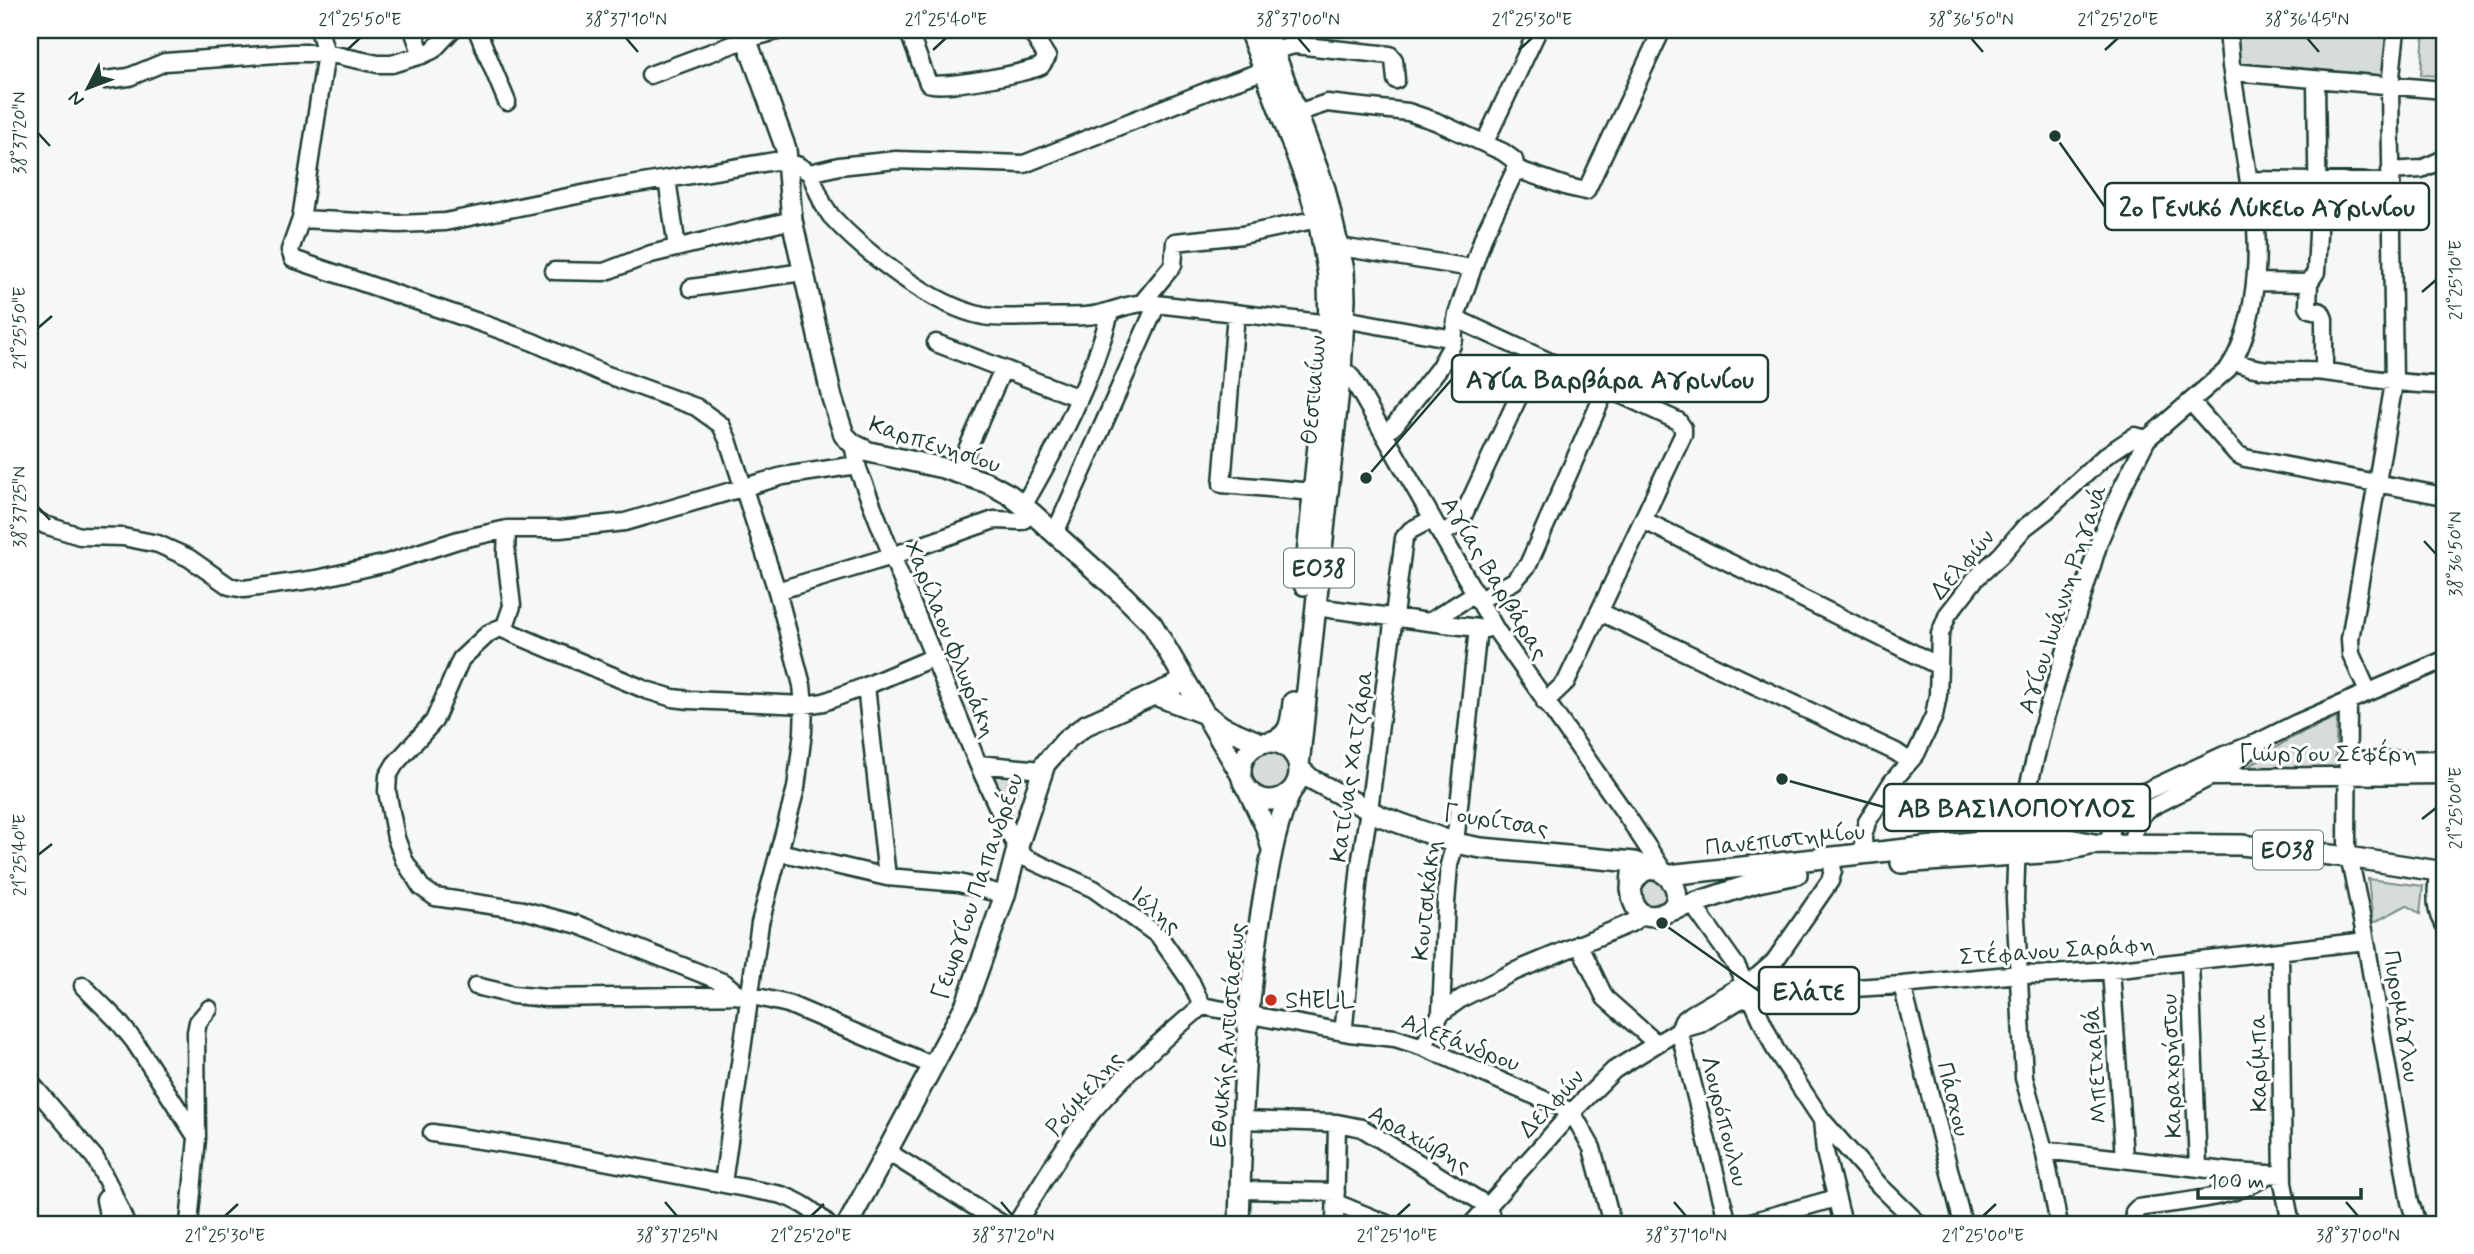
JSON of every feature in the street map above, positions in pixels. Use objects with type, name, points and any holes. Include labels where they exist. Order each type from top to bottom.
[{"type":"main road","name":"Θεστιαίων","points":[[1249,30],[1273,62],[1297,113],[1325,189],[1344,270],[1337,322],[1315,607],[1297,777]]},
{"type":"main road","name":"Θεστιαίων","points":[[1266,30],[1318,219],[1337,322]]},
{"type":"main road","name":"Καρπενησίου","points":[[745,34],[777,121],[788,162],[792,220],[841,429],[853,444],[877,455],[957,472],[988,483],[1028,510],[1055,533],[1152,624],[1245,783]]},
{"type":"main road","name":"Θεστιαίων","points":[[1265,742],[1280,739],[1288,732],[1290,725],[1314,492],[1334,370]]},
{"type":"main road","points":[[1127,706],[1155,695],[1182,676]]},
{"type":"main road","points":[[1127,706],[1148,686],[1182,676]]},
{"type":"main road","points":[[1155,695],[1205,714]]},
{"type":"main road","name":"Γεωργίου Παπανδρέου","points":[[848,1224],[966,1004],[1005,895],[1042,770],[1070,735],[1127,706]]},
{"type":"main road","name":"Καρπενησίου","points":[[1205,714],[1242,737],[1265,742]]},
{"type":"main road","name":"ΕΟ38","points":[[1245,783],[1241,765],[1245,755],[1265,742],[1289,748],[1295,756],[1297,777]]},
{"type":"main road","points":[[1245,783],[1266,801],[1284,797],[1297,777]]},
{"type":"main road","name":"Γουρίτσας","points":[[1297,777],[1319,784],[1416,830],[1455,843],[1480,848],[1634,862],[1662,872]]},
{"type":"main road","name":"Εθνικής Αντιστάσεως","points":[[1239,1224],[1248,1013],[1256,945],[1272,850],[1282,811],[1297,777]]},
{"type":"main road","name":"Εθνικής Αντιστάσεως","points":[[1245,783],[1266,828],[1272,850]]},
{"type":"main road","points":[[2021,817],[2064,837]]},
{"type":"main road","name":"Πανεπιστημίου","points":[[1662,872],[1691,874],[1832,864],[2017,846],[2064,837],[2101,844]]},
{"type":"main road","name":"ΕΟ38","points":[[2101,844],[2241,845],[2441,871]]},
{"type":"main road","name":"Πανεπιστημίου","points":[[2017,846],[2057,852],[2101,844]]},
{"type":"main road","points":[[1631,889],[1639,875],[1662,872],[1676,888],[1676,897],[1674,904],[1653,914],[1633,903],[1631,889],[1634,862]]},
{"type":"main road","name":"Πανεπιστημίου","points":[[1653,914],[1693,905],[1773,878],[1832,864]]},
{"type":"main road","points":[[1691,874],[1693,905]]},
{"type":"street","points":[[320,30],[326,53],[301,219],[290,250],[293,259],[533,342],[602,373],[696,407],[721,425],[728,440],[777,591],[802,685],[804,705],[796,788],[760,923],[744,996],[723,1183]]},
{"type":"street","points":[[413,30],[422,55]]},
{"type":"street","points":[[105,80],[128,77],[165,62],[326,53],[384,64],[422,55],[440,44],[453,30]]},
{"type":"street","points":[[477,30],[507,102]]},
{"type":"street","points":[[650,75],[745,34],[778,30]]},
{"type":"street","points":[[908,30],[928,83],[937,87],[1039,67],[1047,57],[1030,30]]},
{"type":"street","points":[[1485,142],[1538,30]]},
{"type":"street","points":[[1516,169],[1586,191],[1662,30]]},
{"type":"street","name":"Αγίου Ιωάννη Ρηγανά","points":[[2059,1224],[2024,1078],[2015,914],[2017,846],[2021,817],[2045,718],[2097,549],[2120,492],[2147,439],[2216,382],[2234,361],[2245,330],[2255,282],[2258,250],[2228,30]]},
{"type":"street","points":[[2368,692],[2351,654],[2350,639],[2394,383],[2390,86],[2396,30]]},
{"type":"street","points":[[810,173],[839,166],[896,160],[1024,164],[1273,62],[1295,45],[1390,55],[1394,60],[1396,80]]},
{"type":"street","points":[[2232,72],[2444,90]]},
{"type":"street","points":[[2316,80],[2316,272],[2309,283],[2308,307],[2319,310],[2324,319],[2324,372]]},
{"type":"street","points":[[1297,113],[1328,103],[1408,112],[1485,142],[1514,160],[1516,169],[1492,216],[1472,268],[1454,339],[1439,368],[1385,434]]},
{"type":"street","points":[[2249,180],[2317,181],[2390,177],[2421,169],[2444,159]]},
{"type":"street","points":[[301,219],[399,224],[445,222],[755,163],[788,162],[801,166],[810,173],[823,204],[836,222],[900,276],[939,299],[978,315],[1082,317],[1110,313],[1127,304],[1150,303],[1337,322],[1454,339]]},
{"type":"street","points":[[667,179],[677,248]]},
{"type":"street","points":[[1055,533],[1150,303],[1173,265],[1175,242],[1242,235],[1318,219]]},
{"type":"street","points":[[554,271],[604,272],[642,257],[792,220]]},
{"type":"street","points":[[1340,247],[1472,268]]},
{"type":"street","points":[[691,288],[803,272]]},
{"type":"street","points":[[2255,282],[2309,283]]},
{"type":"street","points":[[777,591],[892,556],[994,520],[1021,521],[1079,398],[1110,313]]},
{"type":"street","points":[[1236,313],[1222,484],[1314,492]]},
{"type":"street","points":[[1457,319],[1678,421],[1683,428],[1643,520],[1566,682],[1545,702]]},
{"type":"street","points":[[936,343],[1079,398]]},
{"type":"street","points":[[1441,535],[1455,526],[1463,516],[1537,357]]},
{"type":"street","points":[[2234,361],[2244,366],[2324,372],[2394,383],[2444,385]]},
{"type":"street","points":[[957,472],[1003,369]]},
{"type":"street","name":"Αγίας Βαρβάρας","points":[[1334,370],[1352,378],[1496,630],[1628,816],[1662,872]]},
{"type":"street","points":[[1429,622],[1514,580],[1528,565],[1606,389]]},
{"type":"street","points":[[2191,402],[2237,454],[2245,458],[2444,496]]},
{"type":"street","name":"Δελφών","points":[[1865,860],[1863,837],[1867,822],[1892,782],[1920,746],[1934,716],[1938,695],[1940,634],[1944,621],[1976,578],[2001,555],[2024,528],[2105,456],[2135,436],[2147,439]]},
{"type":"street","name":"Χαρίλαου Φλωράκη","points":[[853,444],[857,465],[892,556],[978,764],[1017,849]]},
{"type":"street","points":[[30,517],[45,525],[80,536],[123,537],[158,544],[189,558],[229,586],[244,589],[340,574],[387,563],[458,540],[507,529],[560,529],[625,522],[789,475],[857,465]]},
{"type":"street","name":"Κατίνας Χατζάρα","points":[[1349,1033],[1344,1025],[1360,865],[1404,538],[1411,530],[1432,519]]},
{"type":"street","points":[[1643,520],[1938,666]]},
{"type":"street","points":[[504,629],[512,606],[506,555],[507,529]]},
{"type":"street","points":[[1315,607],[1496,630]]},
{"type":"street","points":[[1600,612],[1896,752],[1909,761]]},
{"type":"street","name":"Κουτσικάκη","points":[[1423,1047],[1441,1013],[1449,865],[1455,843],[1478,628]]},
{"type":"street","points":[[744,996],[725,983],[601,932],[523,910],[435,897],[427,893],[415,880],[396,838],[387,776],[434,721],[461,660],[495,629],[504,629],[573,661],[673,698],[804,705],[831,700],[934,657]]},
{"type":"street","points":[[2101,844],[2115,813],[2129,799],[2224,754],[2259,742],[2444,660]]},
{"type":"street","points":[[866,686],[887,877]]},
{"type":"street","name":"Πυρομάγλου","points":[[2348,701],[2348,857],[2366,941],[2410,1202],[2417,1224]]},
{"type":"street","points":[[2131,844],[2137,821],[2148,809],[2213,777],[2259,742]]},
{"type":"street","name":"Γιώργου Σεφέρη","points":[[2213,777],[2444,759]]},
{"type":"street","points":[[978,764],[1042,770]]},
{"type":"street","name":"Γιώργου Σεφέρη","points":[[2348,768],[2444,775]]},
{"type":"street","name":"Αγίας Βαρβάρας","points":[[1628,816],[1633,833],[1634,862]]},
{"type":"street","name":"Ιόλης","points":[[1017,849],[1031,861],[1094,889],[1159,936],[1191,982],[1202,1006]]},
{"type":"street","points":[[779,852],[887,877],[959,883],[1005,895]]},
{"type":"street","name":"Δελφών","points":[[1472,1224],[1572,1112],[1614,1070],[1679,1030],[1683,1021],[1692,1014],[1747,990],[1774,962],[1824,890],[1832,864]]},
{"type":"street","points":[[2441,871],[2438,912],[2444,924]]},
{"type":"street","points":[[1693,905],[1737,967],[1783,1063],[1822,1120],[1880,1186],[1919,1224]]},
{"type":"street","points":[[1441,1013],[1462,998],[1511,973],[1653,914]]},
{"type":"street","name":"Στέφανου Σαράφη","points":[[1747,990],[1775,993],[2020,974],[2111,970],[2366,941]]},
{"type":"street","points":[[1579,944],[1605,998],[1656,1043]]},
{"type":"street","name":"Καρίμπα","points":[[2280,951],[2276,1174],[2291,1224]]},
{"type":"street","name":"Καραχρήστου","points":[[2190,962],[2198,1167]]},
{"type":"street","points":[[1765,970],[1759,983],[1768,993],[1775,993]]},
{"type":"street","name":"Μπετχαβά","points":[[2111,970],[2124,1158]]},
{"type":"street","name":"Πάσχου","points":[[1902,985],[1963,1224]]},
{"type":"street","points":[[83,986],[134,1041],[197,1138]]},
{"type":"street","points":[[476,986],[513,995],[546,998],[744,996],[788,1004],[934,1066]]},
{"type":"street","points":[[1202,1006],[1248,1013]]},
{"type":"street","name":"Ρούμελης","points":[[1016,1224],[1084,1122],[1132,1070],[1202,1006]]},
{"type":"street","points":[[189,1224],[197,1138],[196,1032],[198,1022],[209,1009]]},
{"type":"street","name":"Αλεξάνδρου","points":[[1248,1013],[1349,1033],[1395,1038],[1423,1047],[1572,1112]]},
{"type":"street","name":"Λουρόπουλου","points":[[1679,1030],[1728,1224]]},
{"type":"street","points":[[30,1082],[95,1158],[126,1224]]},
{"type":"street","points":[[1572,1112],[1592,1148],[1612,1224]]},
{"type":"street","name":"Αραχώβης","points":[[1242,1120],[1337,1123],[1362,1128],[1488,1206]]},
{"type":"street","points":[[1822,1120],[1825,1152],[1843,1224]]},
{"type":"street","points":[[1335,1224],[1337,1123]]},
{"type":"street","points":[[432,1133],[540,1149],[723,1183],[793,1199],[815,1211],[827,1224]]},
{"type":"street","points":[[2043,1150],[2276,1174]]},
{"type":"street","points":[[888,1152],[1002,1224]]},
{"type":"street","points":[[2136,1224],[2134,1212],[2138,1208],[2230,1193],[2276,1174]]},
{"type":"street","points":[[1240,1190],[1336,1197],[1387,1224]]},
{"type":"street","points":[[110,1224],[105,1200],[112,1191]]},
{"type":"street","points":[[1744,1224],[1836,1198]]},
{"type":"street","points":[[1488,1206],[1493,1224]]},
{"type":"shaded area","points":[[2236,30],[2391,30],[2387,79],[2240,65]]},
{"type":"shaded area","points":[[2424,30],[2444,30],[2444,76],[2421,75]]},
{"type":"shaded area","points":[[2337,718],[2335,770],[2239,773],[2289,739]]},
{"type":"shaded area","points":[[1269,748],[1286,755],[1293,772],[1286,789],[1269,796],[1252,789],[1245,772],[1252,755]]},
{"type":"shaded area","points":[[991,774],[1021,776],[1009,817]]},
{"type":"shaded area","points":[[1655,878],[1669,890],[1665,903],[1652,908],[1643,903],[1640,889],[1645,881]]},
{"type":"shaded area","points":[[2368,879],[2423,886],[2420,914],[2407,905],[2373,923]]},
{"type":"place","name":"2ο Γενικό Λύκειο Αγρινίου","points":[[2055,136]]},
{"type":"place","name":"Αγία Βαρβάρα Αγρινίου","points":[[1366,478]]},
{"type":"place","name":"ΑΒ ΒΑΣΙΛΟΠΟΥΛΟΣ","points":[[1782,779]]},
{"type":"place","name":"Ελάτε","points":[[1662,923]]},
{"type":"place","name":"SHELL","points":[[1271,1000]]}]
